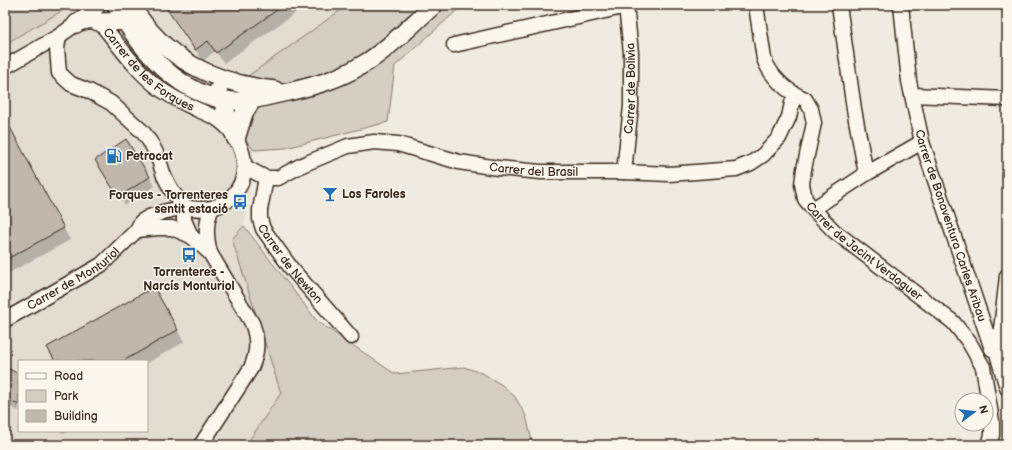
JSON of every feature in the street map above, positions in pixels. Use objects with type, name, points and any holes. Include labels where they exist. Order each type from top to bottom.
[{"type":"street","points":[[5,67],[59,36],[91,12],[97,5]]},
{"type":"street","points":[[116,5],[146,50],[174,78],[199,91],[222,99],[234,101],[253,99],[329,82],[350,73],[378,54],[434,5]]},
{"type":"street","points":[[131,5],[156,38],[174,54],[201,71],[254,88],[289,91]]},
{"type":"street","name":"Carrer de Jacint Verdaguer","points":[[756,5],[766,66],[776,78],[796,95],[805,99],[811,109],[814,123],[802,184],[805,199],[834,231],[953,322],[969,342],[983,366],[992,421],[992,435],[989,445]]},
{"type":"street","points":[[839,5],[854,109],[866,174]]},
{"type":"street","name":"Carrer de Bonaventura Carles Aribau","points":[[901,5],[909,81],[922,142],[992,349],[998,357]]},
{"type":"street","points":[[454,45],[627,6]]},
{"type":"street","name":"Carrer de Bolivia","points":[[624,172],[631,106],[631,53],[627,6]]},
{"type":"street","points":[[98,22],[130,21],[165,53],[174,54]]},
{"type":"street","name":"Carrer de les Forques","points":[[76,24],[98,22],[129,59],[153,84],[173,99],[216,118],[236,139]]},
{"type":"street","points":[[59,36],[57,48],[59,73],[72,84],[111,103],[143,132],[158,157],[164,176],[172,191],[184,207],[184,220],[191,236]]},
{"type":"street","points":[[184,207],[199,210],[212,208],[222,204],[234,194],[240,186],[245,167],[243,154],[222,99],[209,74]]},
{"type":"street","name":"Carrer del Brasil","points":[[266,178],[278,178],[302,165],[348,146],[374,142],[398,144],[459,162],[498,168],[541,172],[624,172],[669,174],[736,169],[751,163],[763,155],[779,138],[789,117],[796,95]]},
{"type":"street","points":[[912,95],[1007,99]]},
{"type":"street","points":[[236,139],[244,114],[253,99]]},
{"type":"street","points":[[813,209],[866,174],[922,142]]},
{"type":"street","points":[[245,167],[266,178]]},
{"type":"street","name":"Carrer de Newton","points":[[266,178],[260,210],[260,219],[263,229],[291,268],[351,337]]},
{"type":"street","name":"Carrer de Monturiol","points":[[5,320],[101,265],[137,230],[142,222],[149,217],[184,207]]},
{"type":"street","points":[[210,253],[207,239],[207,229],[208,217],[212,208]]},
{"type":"street","points":[[137,230],[172,228],[191,236],[210,253],[252,323],[256,334],[256,357],[251,368],[201,445]]},
{"type":"street","points":[[1007,276],[998,357],[1007,388]]},
{"type":"street","points":[[983,366],[998,357]]},
{"type":"shaded area","points":[[67,5],[348,5],[213,101],[254,150],[244,226],[233,239],[281,393],[246,445],[5,445],[5,44],[62,11]]},
{"type":"green space","points":[[5,5],[67,5],[62,11],[5,44]]},
{"type":"green space","points":[[348,5],[463,5],[395,66],[388,122],[286,148],[254,150],[213,101]]},
{"type":"green space","points":[[244,226],[317,321],[395,374],[464,367],[484,374],[502,385],[515,397],[526,416],[533,445],[246,445],[281,393],[232,239]]},
{"type":"building","points":[[164,5],[284,5],[216,53],[208,41],[195,50]]},
{"type":"building","points":[[5,118],[64,228],[5,260]]},
{"type":"building","points":[[126,139],[150,177],[118,197],[95,160]]},
{"type":"building","points":[[154,287],[178,330],[125,360],[54,360],[47,347]]},
{"type":"building","points":[[5,367],[18,374],[18,405],[5,399]]},
{"type":"place","name":"Petrocat","points":[[114,156]]},
{"type":"place","name":"Los Faroles","points":[[330,194]]},
{"type":"place","name":"Forques - Torrenteres sentit estació","points":[[240,202]]},
{"type":"place","name":"Torrenteres - Narcís Monturiol","points":[[189,255]]}]
